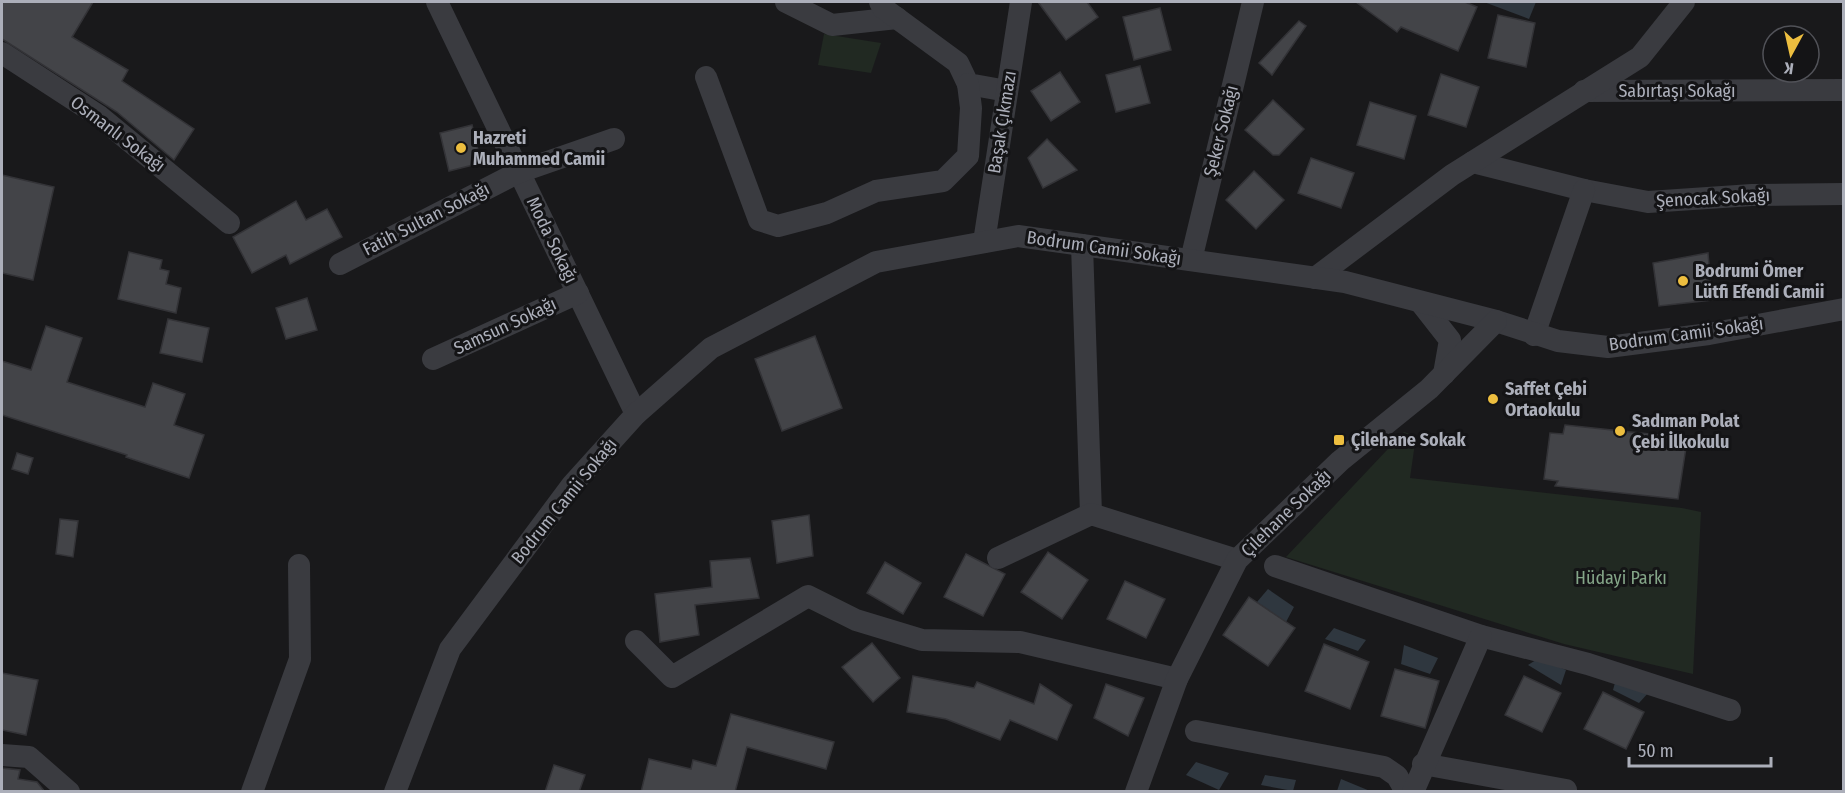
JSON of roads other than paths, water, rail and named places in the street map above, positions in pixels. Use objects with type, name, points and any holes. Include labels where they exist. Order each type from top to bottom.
[{"type":"street","name":"Moda Sokağı","points":[[437,2],[636,414]]},
{"type":"street","points":[[786,2],[832,25],[897,18]]},
{"type":"street","points":[[706,77],[759,220],[778,226],[827,213],[876,191],[943,181],[968,156],[971,108],[968,84],[958,63],[883,8],[880,2]]},
{"type":"street","name":"Başak Çıkmazı","points":[[984,242],[1021,2]]},
{"type":"street","name":"Şeker Sokağı","points":[[1191,261],[1253,2]]},
{"type":"street","points":[[1315,278],[1473,162],[1582,91],[1640,57],[1684,2]]},
{"type":"street","name":"Osmanlı Sokağı","points":[[2,53],[99,116],[229,223]]},
{"type":"street","points":[[968,84],[1007,91]]},
{"type":"street","name":"Sabırtaşı Sokağı","points":[[1582,91],[1844,90]]},
{"type":"street","name":"Fatih Sultan Sokağı","points":[[340,264],[519,172],[614,139]]},
{"type":"street","name":"Şenocak Sokağı","points":[[1473,162],[1584,190],[1648,202],[1752,195],[1844,194]]},
{"type":"street","points":[[1534,335],[1584,190]]},
{"type":"street","name":"Bodrum Camii Sokağı","points":[[395,792],[450,649],[572,485],[636,414],[711,348],[876,262],[1018,236],[1345,282],[1496,321],[1534,335],[1608,347],[1709,334],[1844,309]]},
{"type":"street","points":[[1082,245],[1092,514]]},
{"type":"street","name":"Samsun Sokağı","points":[[433,359],[578,293]]},
{"type":"street","points":[[1421,303],[1450,340],[1444,374]]},
{"type":"street","name":"Çilehane Sokağı","points":[[1136,792],[1177,679],[1237,560],[1340,461],[1444,374],[1496,321]]},
{"type":"street","points":[[998,558],[1092,514],[1237,560]]},
{"type":"street","points":[[252,792],[300,659],[299,565]]},
{"type":"street","points":[[1275,566],[1481,636],[1588,664],[1730,710]]},
{"type":"street","points":[[636,641],[672,677],[808,596],[856,620],[922,640],[1020,642],[1177,679]]},
{"type":"street","points":[[1413,792],[1423,764],[1481,636]]},
{"type":"street","points":[[1196,730],[1384,767],[1397,776],[1406,792]]},
{"type":"street","points":[[2,755],[29,757],[69,792]]},
{"type":"street","points":[[1423,764],[1566,790]]},
{"type":"place","name":"Hazreti Muhammed Camii","points":[[461,148]]},
{"type":"place","name":"Bodrumi Ömer Lütfi Efendi Camii","points":[[1683,281]]},
{"type":"place","name":"Saffet Çebi Ortaokulu","points":[[1493,399]]},
{"type":"place","name":"Sadıman Polat Çebi İlkokulu","points":[[1620,431]]},
{"type":"place","name":"Çilehane Sokak","points":[[1339,440]]},
{"type":"park label","name":"Hüdayi Parkı","points":[[1621,578]]}]
